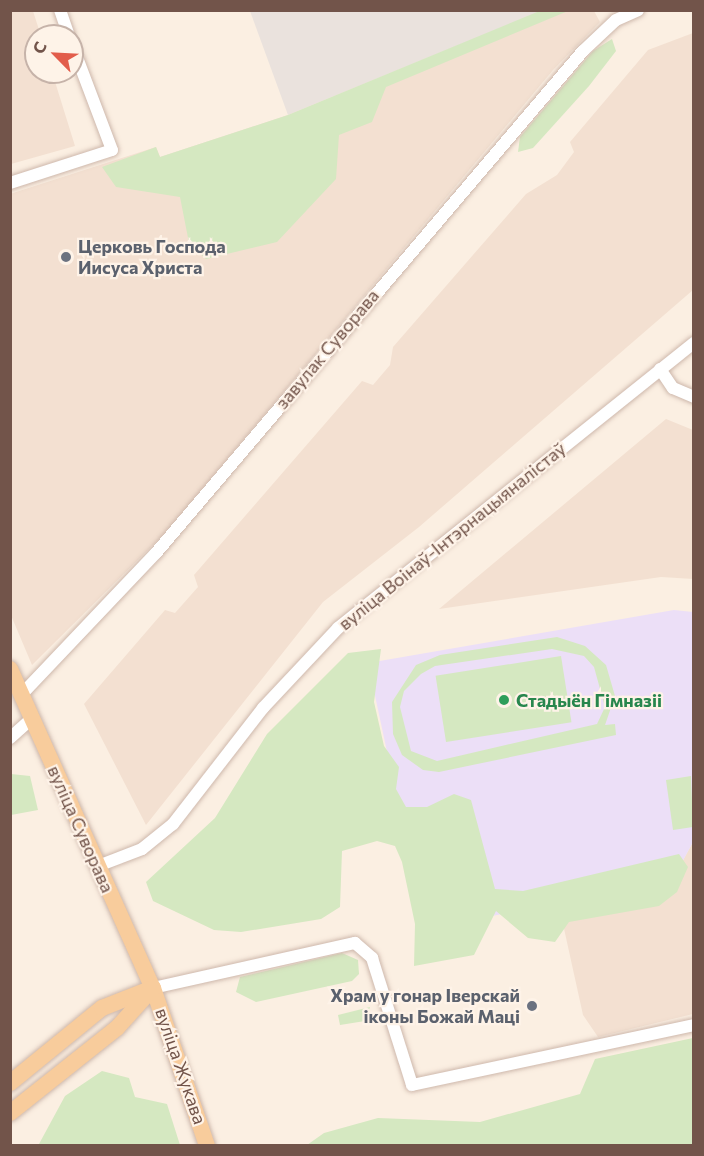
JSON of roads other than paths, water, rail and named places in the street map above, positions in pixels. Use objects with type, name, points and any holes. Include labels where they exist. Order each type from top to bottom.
[{"type":"main road","name":"вуліца Суворава","points":[[10,669],[153,988]]},
{"type":"main road","points":[[10,1083],[102,1008],[153,988]]},
{"type":"main road","points":[[10,1113],[117,1028],[153,988]]},
{"type":"main road","name":"вуліца Жукава","points":[[153,988],[207,1146]]},
{"type":"street","name":"завулак Суворава","points":[[22,694],[156,553],[583,51],[616,20],[638,10]]},
{"type":"street","points":[[10,183],[112,150],[84,76]]},
{"type":"street","name":"вуліца Воінаў-Інтэрнацыяналістаў","points":[[98,867],[142,849],[173,824],[263,708],[338,628],[693,343]]},
{"type":"street","points":[[660,369],[673,388],[693,397]]},
{"type":"street","points":[[10,738],[32,718]]},
{"type":"street","points":[[153,988],[355,943],[372,958],[412,1085],[693,1025]]},
{"type":"place","name":"Церковь Господа Иисуса Христа","points":[[66,257]]},
{"type":"place","name":"Стадыён Гімназіі","points":[[504,700]]},
{"type":"place","name":"Храм у гонар Іверскай іконы Божай Маці","points":[[532,1006]]}]
